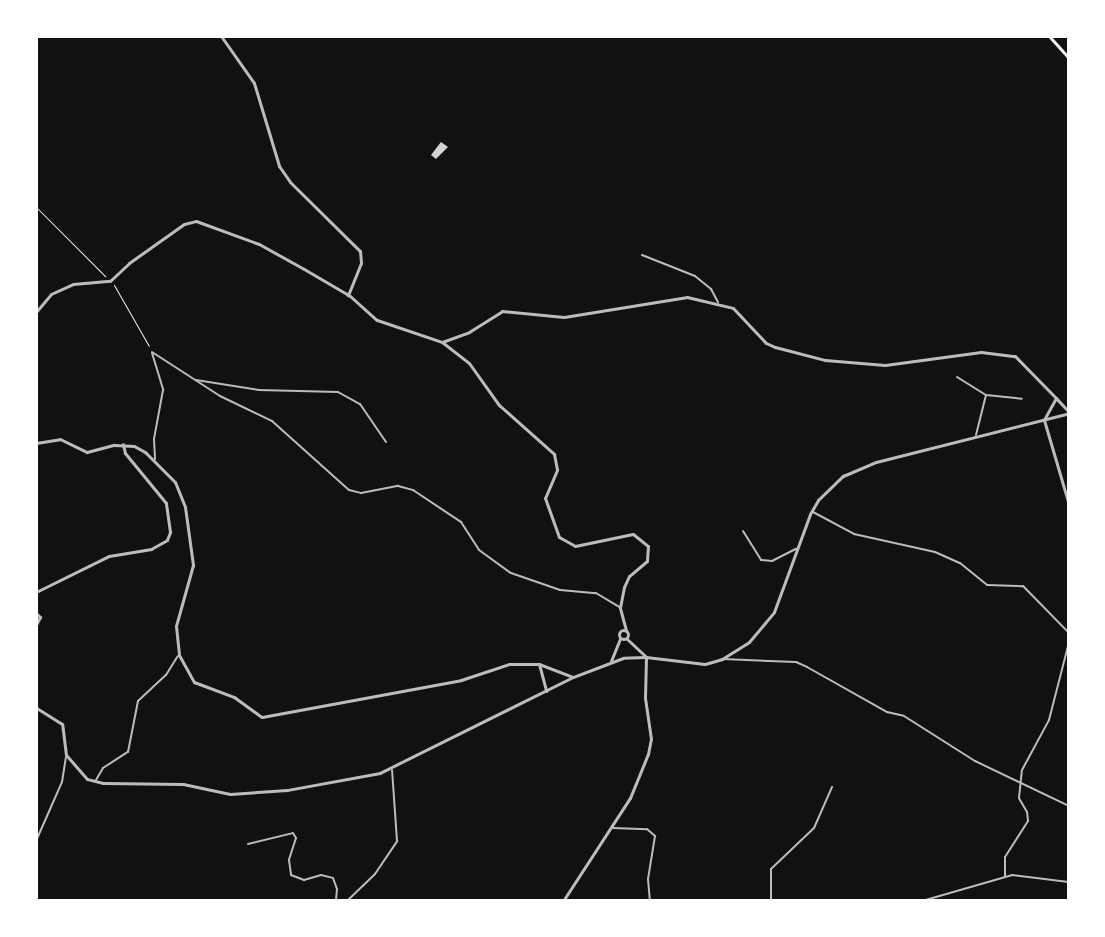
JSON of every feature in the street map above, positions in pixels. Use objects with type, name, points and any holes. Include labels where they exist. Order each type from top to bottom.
[{"type":"main road","points":[[1049,36],[1069,58]]},
{"type":"street","points":[[221,36],[254,83],[279,166],[290,182],[360,251],[361,263],[348,295]]},
{"type":"street","points":[[36,312],[51,294],[73,284],[110,281],[129,263],[184,224],[196,221],[259,244],[348,295],[377,320],[442,342],[469,363],[505,412],[554,454],[557,470],[545,498],[559,537],[575,546],[633,534],[648,546],[647,561],[629,576],[620,608],[627,639]]},
{"type":"street","points":[[642,255],[695,276],[711,289],[718,302]]},
{"type":"street","points":[[66,755],[87,779],[95,781],[183,784],[230,794],[287,790],[380,773],[611,661],[646,657],[705,664],[722,659],[749,642],[774,612],[812,511],[829,488],[857,469],[1069,412],[1015,356],[981,352],[885,365],[825,360],[766,343],[741,315],[718,302],[674,297],[634,308],[564,317],[502,311],[469,332],[442,342]]},
{"type":"street","points":[[152,352],[272,421],[349,490],[361,493],[398,486],[413,490],[461,522],[479,550],[511,573],[560,590],[596,593],[620,608]]},
{"type":"street","points":[[152,352],[163,390],[154,439],[156,462]]},
{"type":"street","points":[[957,377],[986,395],[1022,399]]},
{"type":"street","points":[[195,379],[259,390],[338,392],[360,404],[386,442]]},
{"type":"street","points":[[976,436],[986,395]]},
{"type":"street","points":[[1056,398],[1044,420],[1069,505]]},
{"type":"street","points":[[36,443],[60,439],[87,452],[123,444],[145,452],[182,492],[192,548],[192,578],[176,626],[179,655],[194,682],[234,697],[262,717],[461,680],[509,664],[539,664],[573,677]]},
{"type":"street","points":[[36,592],[109,556],[151,549],[167,540],[170,532],[166,503],[125,453],[123,444]]},
{"type":"street","points":[[812,511],[854,534],[935,552],[960,563],[987,585],[1023,586],[1069,633]]},
{"type":"street","points":[[743,531],[761,560],[772,561],[796,549]]},
{"type":"street","points":[[36,613],[40,617],[36,625]]},
{"type":"street","points":[[611,661],[620,632],[626,631]]},
{"type":"street","points":[[563,901],[613,828],[648,754],[651,739],[645,698],[646,657],[627,639],[620,638]]},
{"type":"street","points":[[1005,876],[1005,857],[1028,821],[1019,798],[1019,782],[1049,720],[1069,642]]},
{"type":"street","points":[[95,781],[103,768],[128,752],[138,701],[166,675],[179,655]]},
{"type":"street","points":[[722,659],[796,662],[887,712],[904,716],[975,761],[991,765],[1069,806]]},
{"type":"street","points":[[539,664],[546,692]]},
{"type":"street","points":[[36,708],[62,724],[66,755],[62,782],[36,841]]},
{"type":"street","points":[[347,901],[375,874],[397,841],[392,767]]},
{"type":"street","points":[[771,901],[771,869],[814,828],[832,787]]},
{"type":"street","points":[[613,828],[647,829],[655,836],[648,879],[650,901]]},
{"type":"street","points":[[248,844],[293,833],[296,838],[289,860],[291,875],[304,880],[321,875],[333,878],[336,901]]},
{"type":"street","points":[[922,901],[1005,876],[1069,882]]},
{"type":"path","points":[[36,207],[110,281],[125,300],[152,352]]},
{"type":"building","points":[[441,142],[448,147],[436,159],[431,155]]}]
